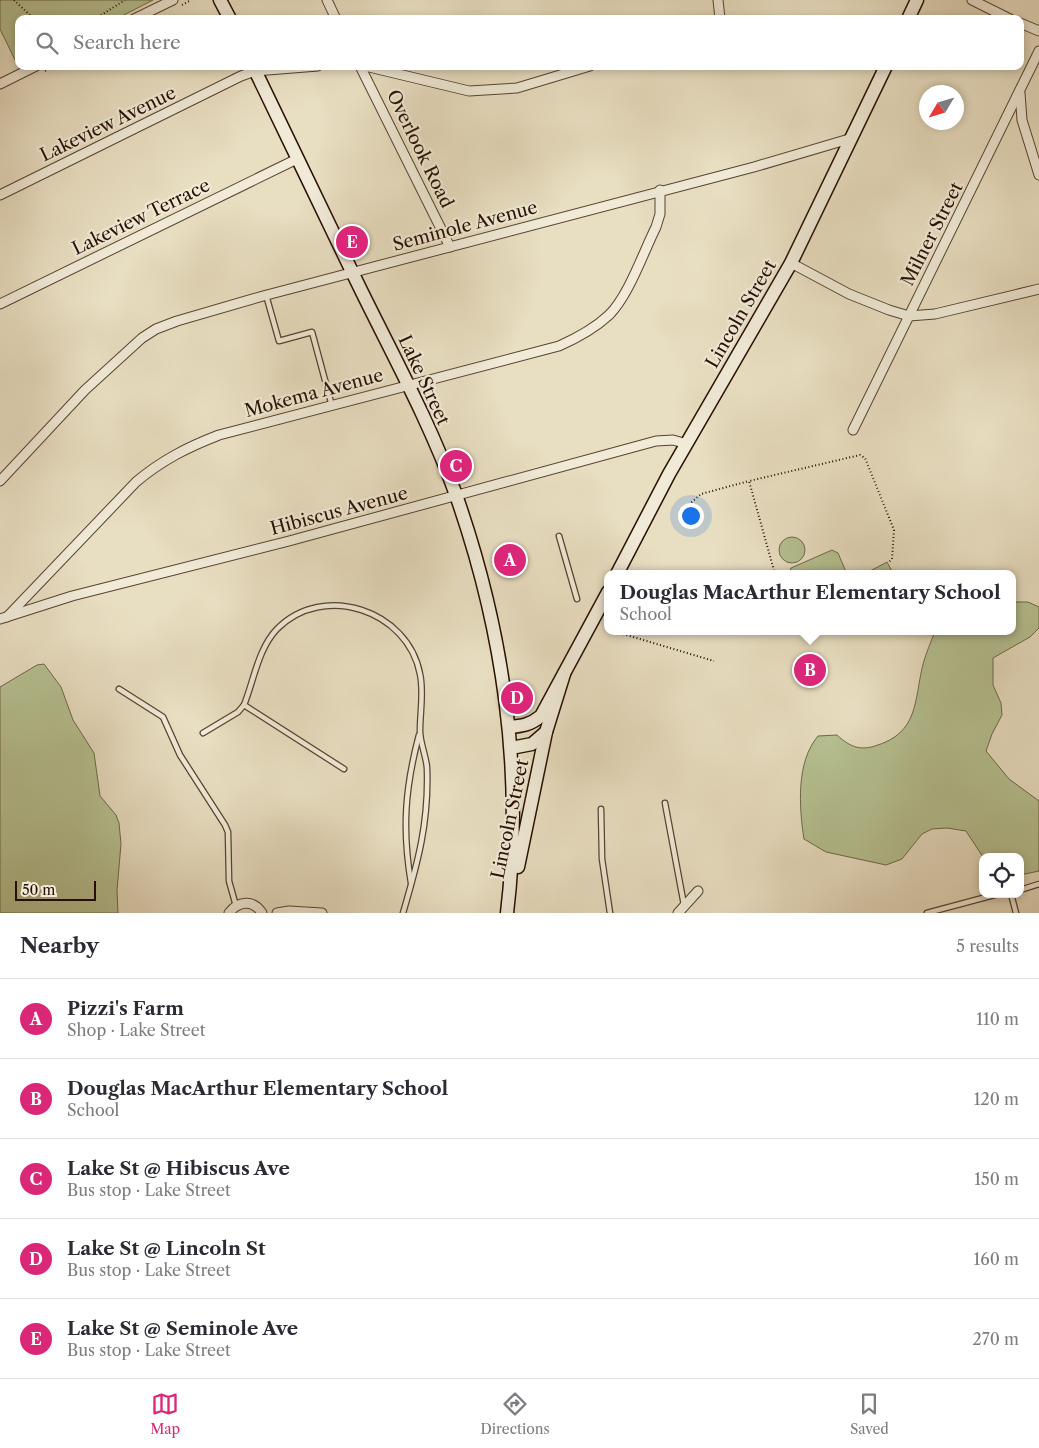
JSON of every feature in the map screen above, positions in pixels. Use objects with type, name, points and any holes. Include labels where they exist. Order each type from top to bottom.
[{"type":"street","points":[[142,15],[173,0]]},
{"type":"street","points":[[220,0],[228,15]]},
{"type":"street","points":[[327,0],[334,15]]},
{"type":"street","points":[[718,0],[720,15]]},
{"type":"street","points":[[910,15],[917,0]]},
{"type":"street","points":[[972,0],[1002,15]]},
{"type":"street","points":[[1024,25],[1039,31]]},
{"type":"street","name":"Milner Street","points":[[853,430],[1039,51]]},
{"type":"street","points":[[0,84],[28,70]]},
{"type":"street","name":"Lakeview Avenue","points":[[0,195],[252,70]]},
{"type":"street","name":"Lake Street","points":[[254,70],[408,386],[456,496],[489,611],[509,727]]},
{"type":"street","name":"Overlook Road","points":[[362,70],[450,247]]},
{"type":"street","points":[[382,70],[470,91],[517,88],[577,70]]},
{"type":"street","name":"Lincoln Street","points":[[619,570],[687,444],[791,263],[849,139],[884,70]]},
{"type":"street","points":[[1020,89],[1019,105],[1022,120],[1039,175]]},
{"type":"street","name":"Seminole Avenue","points":[[0,481],[85,390],[142,338],[156,329],[266,295],[660,190],[754,167],[849,139]]},
{"type":"street","name":"Lakeview Terrace","points":[[0,304],[297,159]]},
{"type":"street","name":"Mokema Avenue","points":[[4,618],[136,482],[167,458],[183,449],[219,435],[559,346],[595,327],[610,314],[621,299],[656,227],[660,214],[660,190]]},
{"type":"street","points":[[791,263],[849,294],[909,316],[935,314],[1039,289]]},
{"type":"street","name":"Hibiscus Avenue","points":[[4,618],[72,596],[210,562],[656,441],[673,440],[687,444]]},
{"type":"street","name":"Lincoln Street","points":[[507,913],[512,867],[514,818],[509,727],[533,723],[541,716],[604,599]]},
{"type":"street","name":"Lincoln Street","points":[[507,913],[546,732],[564,674]]},
{"type":"street","name":"Lincoln Street","points":[[511,748],[532,744],[546,732]]},
{"type":"street","points":[[681,910],[698,891]]},
{"type":"street","points":[[232,909],[249,903],[256,906],[262,913]]},
{"type":"street","points":[[277,913],[289,911],[322,913]]},
{"type":"lane","points":[[266,295],[279,341],[312,332],[332,406]]},
{"type":"lane","points":[[559,536],[577,599]]},
{"type":"lane","points":[[203,733],[238,712],[244,705],[263,649],[278,628],[292,616],[307,609],[351,606],[383,619],[395,628],[413,652],[420,673],[420,733],[427,765],[424,840],[402,913]]},
{"type":"lane","points":[[119,689],[163,717],[167,722],[180,755],[225,824],[228,832],[229,881],[232,909]]},
{"type":"lane","points":[[244,705],[344,769]]},
{"type":"lane","points":[[411,884],[406,841],[405,802],[420,733]]},
{"type":"lane","points":[[665,803],[681,910]]},
{"type":"lane","points":[[601,809],[602,859],[610,913]]},
{"type":"lane","points":[[1024,889],[1039,884]]},
{"type":"lane","points":[[927,913],[983,898]]},
{"type":"lane","points":[[1012,898],[1016,913]]},
{"type":"path","points":[[14,0],[30,15]]},
{"type":"path","points":[[102,15],[126,0]]},
{"type":"path","points":[[686,507],[701,494],[749,481],[863,456],[894,530],[892,559],[889,562]]},
{"type":"path","points":[[749,481],[774,570]]},
{"type":"path","points":[[627,635],[714,660]]},
{"type":"green space","points":[[0,0],[153,0],[124,15],[15,15],[15,60],[0,29]]},
{"type":"green space","points":[[792,537],[801,541],[805,550],[801,559],[792,563],[783,559],[779,550],[783,541]]},
{"type":"green space","points":[[832,550],[838,553],[845,570],[790,570],[791,568]]},
{"type":"green space","points":[[887,562],[891,570],[872,570]]},
{"type":"green space","points":[[1016,602],[1028,602],[1039,607],[1039,628],[1030,637],[993,658],[993,685],[1001,703],[1002,715],[986,751],[1009,779],[1039,801],[1039,871],[1024,874],[1024,853],[980,853],[966,831],[947,828],[932,829],[922,834],[902,859],[886,865],[826,852],[804,839],[800,799],[801,785],[806,759],[818,736],[837,735],[850,745],[864,748],[875,746],[900,733],[912,714],[923,664],[933,635],[1016,635]]},
{"type":"green space","points":[[44,664],[61,687],[73,720],[94,753],[100,796],[116,815],[119,823],[121,844],[117,890],[118,913],[0,913],[0,687],[37,665]]},
{"type":"place","name":"Lake St @ Seminole Ave","points":[[352,242]]},
{"type":"place","name":"Lake St @ Hibiscus Ave","points":[[456,466]]},
{"type":"place","name":"Pizzi's Farm","points":[[510,560]]},
{"type":"place","name":"Douglas MacArthur Elementary School","points":[[810,670]]},
{"type":"place","name":"Lake St @ Lincoln St","points":[[517,698]]}]
